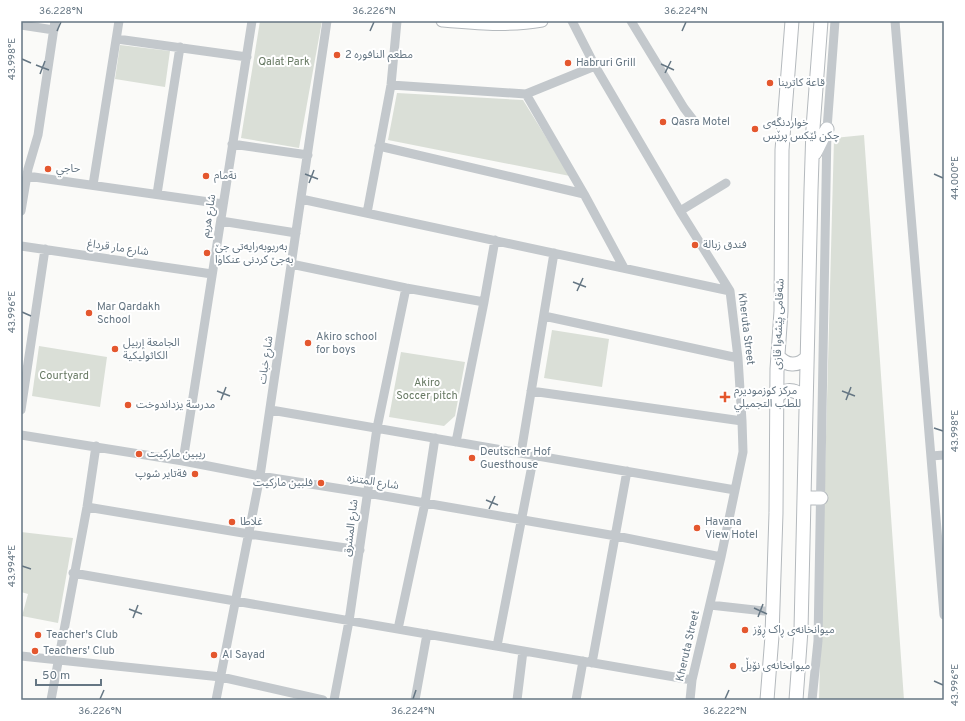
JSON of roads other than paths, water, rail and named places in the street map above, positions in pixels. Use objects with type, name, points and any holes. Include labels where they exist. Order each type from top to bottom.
[{"type":"highway","name":"شەقامی پێشەوا قازی","points":[[767,700],[772,636],[776,513],[776,398],[780,310],[782,150],[792,21]]},
{"type":"highway","points":[[796,700],[801,630],[805,498],[812,158],[821,21]]},
{"type":"highway","points":[[812,158],[827,129]]},
{"type":"highway","points":[[778,356],[784,362],[792,364],[800,363],[807,357]]},
{"type":"highway","points":[[776,398],[783,392],[791,390],[802,396],[806,404]]},
{"type":"highway","points":[[805,498],[820,498]]},
{"type":"main road","points":[[442,21],[486,25],[527,24],[542,21]]},
{"type":"street","points":[[93,186],[119,21]]},
{"type":"street","name":"شارع هريم","points":[[183,461],[252,21]]},
{"type":"street","name":"شارع خبات","points":[[216,700],[260,476],[271,410],[291,264],[328,21]]},
{"type":"street","points":[[367,213],[390,85],[397,21]]},
{"type":"street","name":"Kheruta Street","points":[[572,21],[595,66],[680,211],[730,291],[738,358],[743,452],[721,557],[692,680],[690,700]]},
{"type":"street","points":[[631,21],[684,108],[694,121]]},
{"type":"street","points":[[812,700],[818,641],[827,129],[835,21]]},
{"type":"street","points":[[895,21],[944,615]]},
{"type":"street","points":[[21,25],[54,26],[38,135],[27,176],[21,212]]},
{"type":"street","points":[[116,39],[247,57]]},
{"type":"street","points":[[157,194],[180,47]]},
{"type":"street","points":[[390,85],[526,94],[595,66]]},
{"type":"street","points":[[526,94],[584,194],[624,268]]},
{"type":"street","points":[[232,144],[308,155]]},
{"type":"street","points":[[379,146],[584,194]]},
{"type":"street","points":[[27,176],[223,204]]},
{"type":"street","points":[[680,211],[726,183]]},
{"type":"street","points":[[302,198],[730,291]]},
{"type":"street","points":[[221,221],[296,232]]},
{"type":"street","points":[[456,442],[495,240]]},
{"type":"street","name":"شارع مار قرداغ","points":[[21,246],[212,274]]},
{"type":"street","points":[[21,410],[45,249]]},
{"type":"street","points":[[521,453],[554,253]]},
{"type":"street","points":[[291,264],[406,288],[484,302]]},
{"type":"street","name":"شارع المشرق","points":[[334,700],[349,621],[377,428],[406,288]]},
{"type":"street","points":[[544,316],[738,358]]},
{"type":"street","points":[[531,391],[742,421]]},
{"type":"street","points":[[271,410],[735,490]]},
{"type":"street","name":"شارع المتنزه","points":[[21,435],[96,446],[260,476],[616,536],[721,557]]},
{"type":"street","points":[[398,629],[425,503],[436,438]]},
{"type":"street","points":[[51,700],[57,660],[87,507],[96,446]]},
{"type":"street","points":[[497,646],[534,455]]},
{"type":"street","points":[[931,456],[944,455]]},
{"type":"street","points":[[576,700],[588,662],[616,536],[627,471]]},
{"type":"street","points":[[87,507],[249,534],[360,550]]},
{"type":"street","points":[[74,573],[692,680]]},
{"type":"street","points":[[710,605],[773,612]]},
{"type":"street","points":[[415,700],[427,634]]},
{"type":"street","points":[[517,700],[523,651]]},
{"type":"street","points":[[21,656],[221,677],[323,700]]},
{"type":"place","name":"مطعم النافوره 2","points":[[337,55]]},
{"type":"place","name":"Habruri Grill","points":[[568,63]]},
{"type":"place","name":"قاعة كاترينا","points":[[770,83]]},
{"type":"place","name":"Qasra Motel","points":[[663,122]]},
{"type":"place","name":"خواردنگەی چکن ئێکس پرێس","points":[[755,129]]},
{"type":"place","name":"حاجي","points":[[48,169]]},
{"type":"place","name":"نةمام","points":[[206,176]]},
{"type":"place","name":"فندق زبالة","points":[[695,245]]},
{"type":"place","name":"بەریوبەرایەتی جێ بەجێ کردنی عنکاوا","points":[[207,253]]},
{"type":"place","name":"Mar Qardakh School","points":[[89,313]]},
{"type":"place","name":"Akiro school for boys","points":[[308,343]]},
{"type":"place","name":"الجامعة إربيل الكاثوليكية","points":[[115,349]]},
{"type":"place","name":"مركز كوزموديرم للطب التجميلي","points":[[725,397]]},
{"type":"place","name":"مدرسة يزداندوخت","points":[[128,405]]},
{"type":"place","name":"ريبين ماركيت","points":[[139,454]]},
{"type":"place","name":"Deutscher Hof Guesthouse","points":[[472,458]]},
{"type":"place","name":"فةتاير شوپ","points":[[195,474]]},
{"type":"place","name":"فلبين ماركيت","points":[[321,483]]},
{"type":"place","name":"غلاطا","points":[[232,522]]},
{"type":"place","name":"Havana View Hotel","points":[[697,528]]},
{"type":"place","name":"میوانخانەی ڕاک ڕۆز","points":[[745,630]]},
{"type":"place","name":"Teacher's Club","points":[[38,635]]},
{"type":"place","name":"Teachers' Club","points":[[35,651]]},
{"type":"place","name":"Al Sayad","points":[[214,655]]},
{"type":"place","name":"میوانخانەی نۆبڵ","points":[[733,666]]},
{"type":"park label","name":"Qalat Park","points":[[284,62]]},
{"type":"park label","name":"Courtyard","points":[[64,376]]},
{"type":"park label","name":"Akiro Soccer pitch","points":[[427,389]]}]
